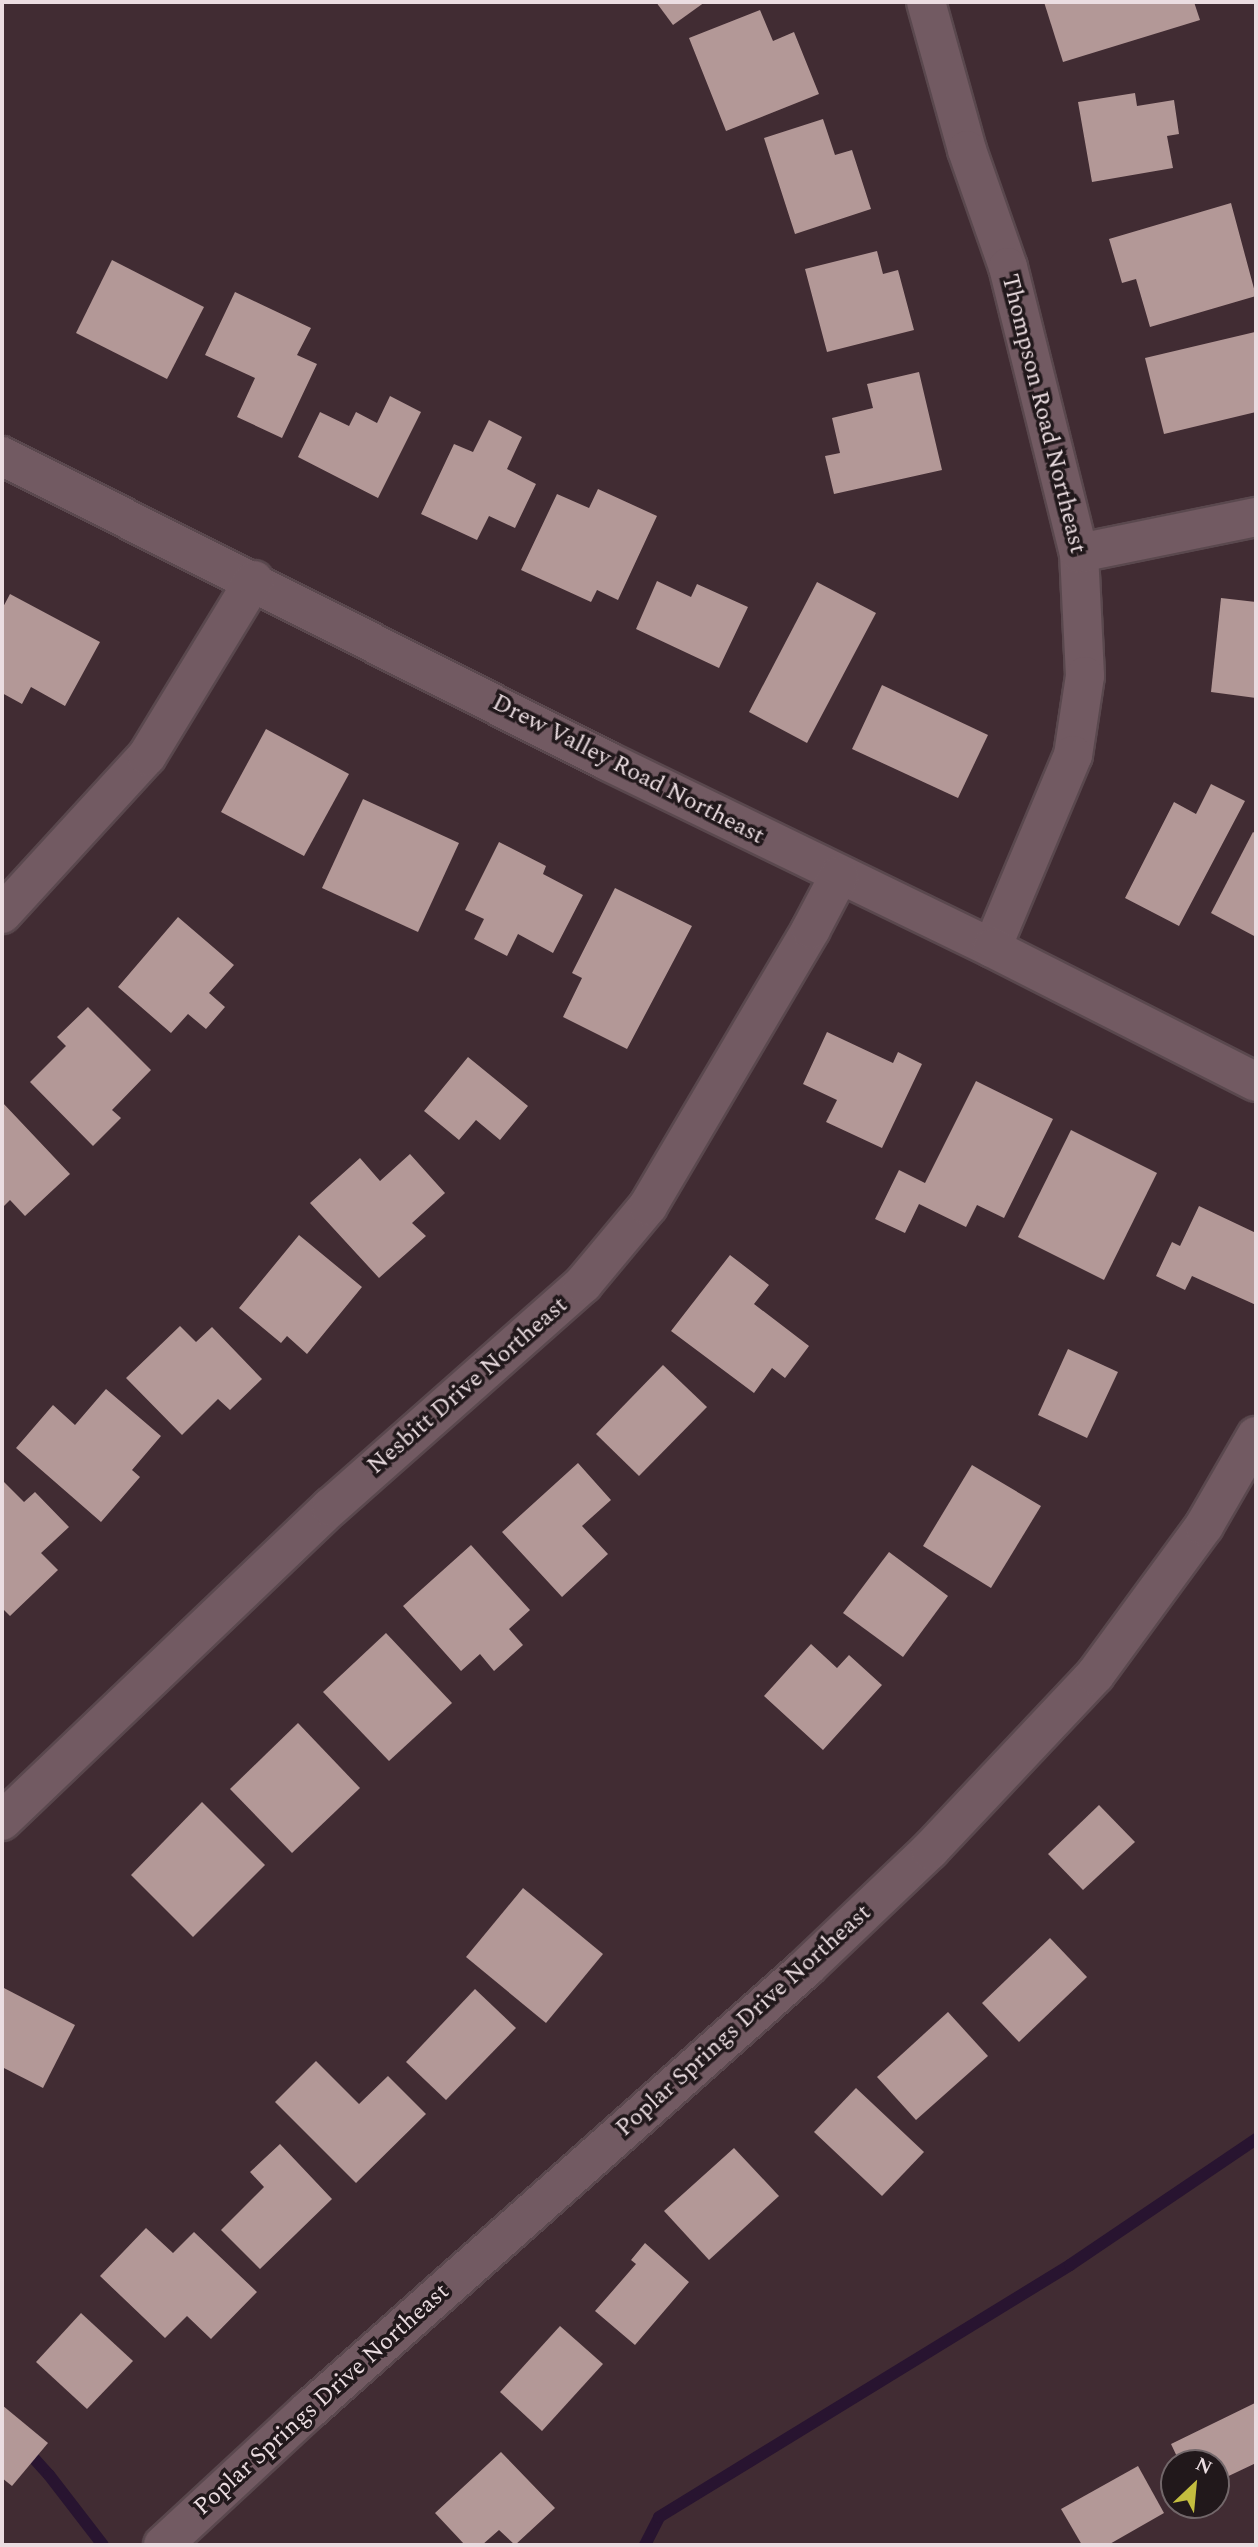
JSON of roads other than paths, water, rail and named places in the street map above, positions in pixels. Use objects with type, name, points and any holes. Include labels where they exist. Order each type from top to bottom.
[{"type":"street","name":"Thompson Road Northeast","points":[[926,2],[967,150],[1008,267],[1079,553],[1086,676],[1073,755],[992,948]]},
{"type":"street","name":"Drew Valley Road Northeast","points":[[2,456],[1256,1082]]},
{"type":"street","points":[[1079,553],[1256,517]]},
{"type":"street","points":[[2,914],[147,756],[254,580]]},
{"type":"street","name":"Nesbitt Drive Northeast","points":[[2,1821],[331,1507],[583,1284],[649,1206],[811,929],[839,876]]},
{"type":"street","name":"Poplar Springs Drive Northeast","points":[[163,2545],[309,2410],[807,1966],[930,1850],[1095,1675],[1204,1526],[1256,1436]]},
{"type":"waterway","points":[[645,2545],[659,2517],[1070,2265],[1256,2139]]},
{"type":"waterway","points":[[2,2423],[49,2475],[103,2545]]}]
